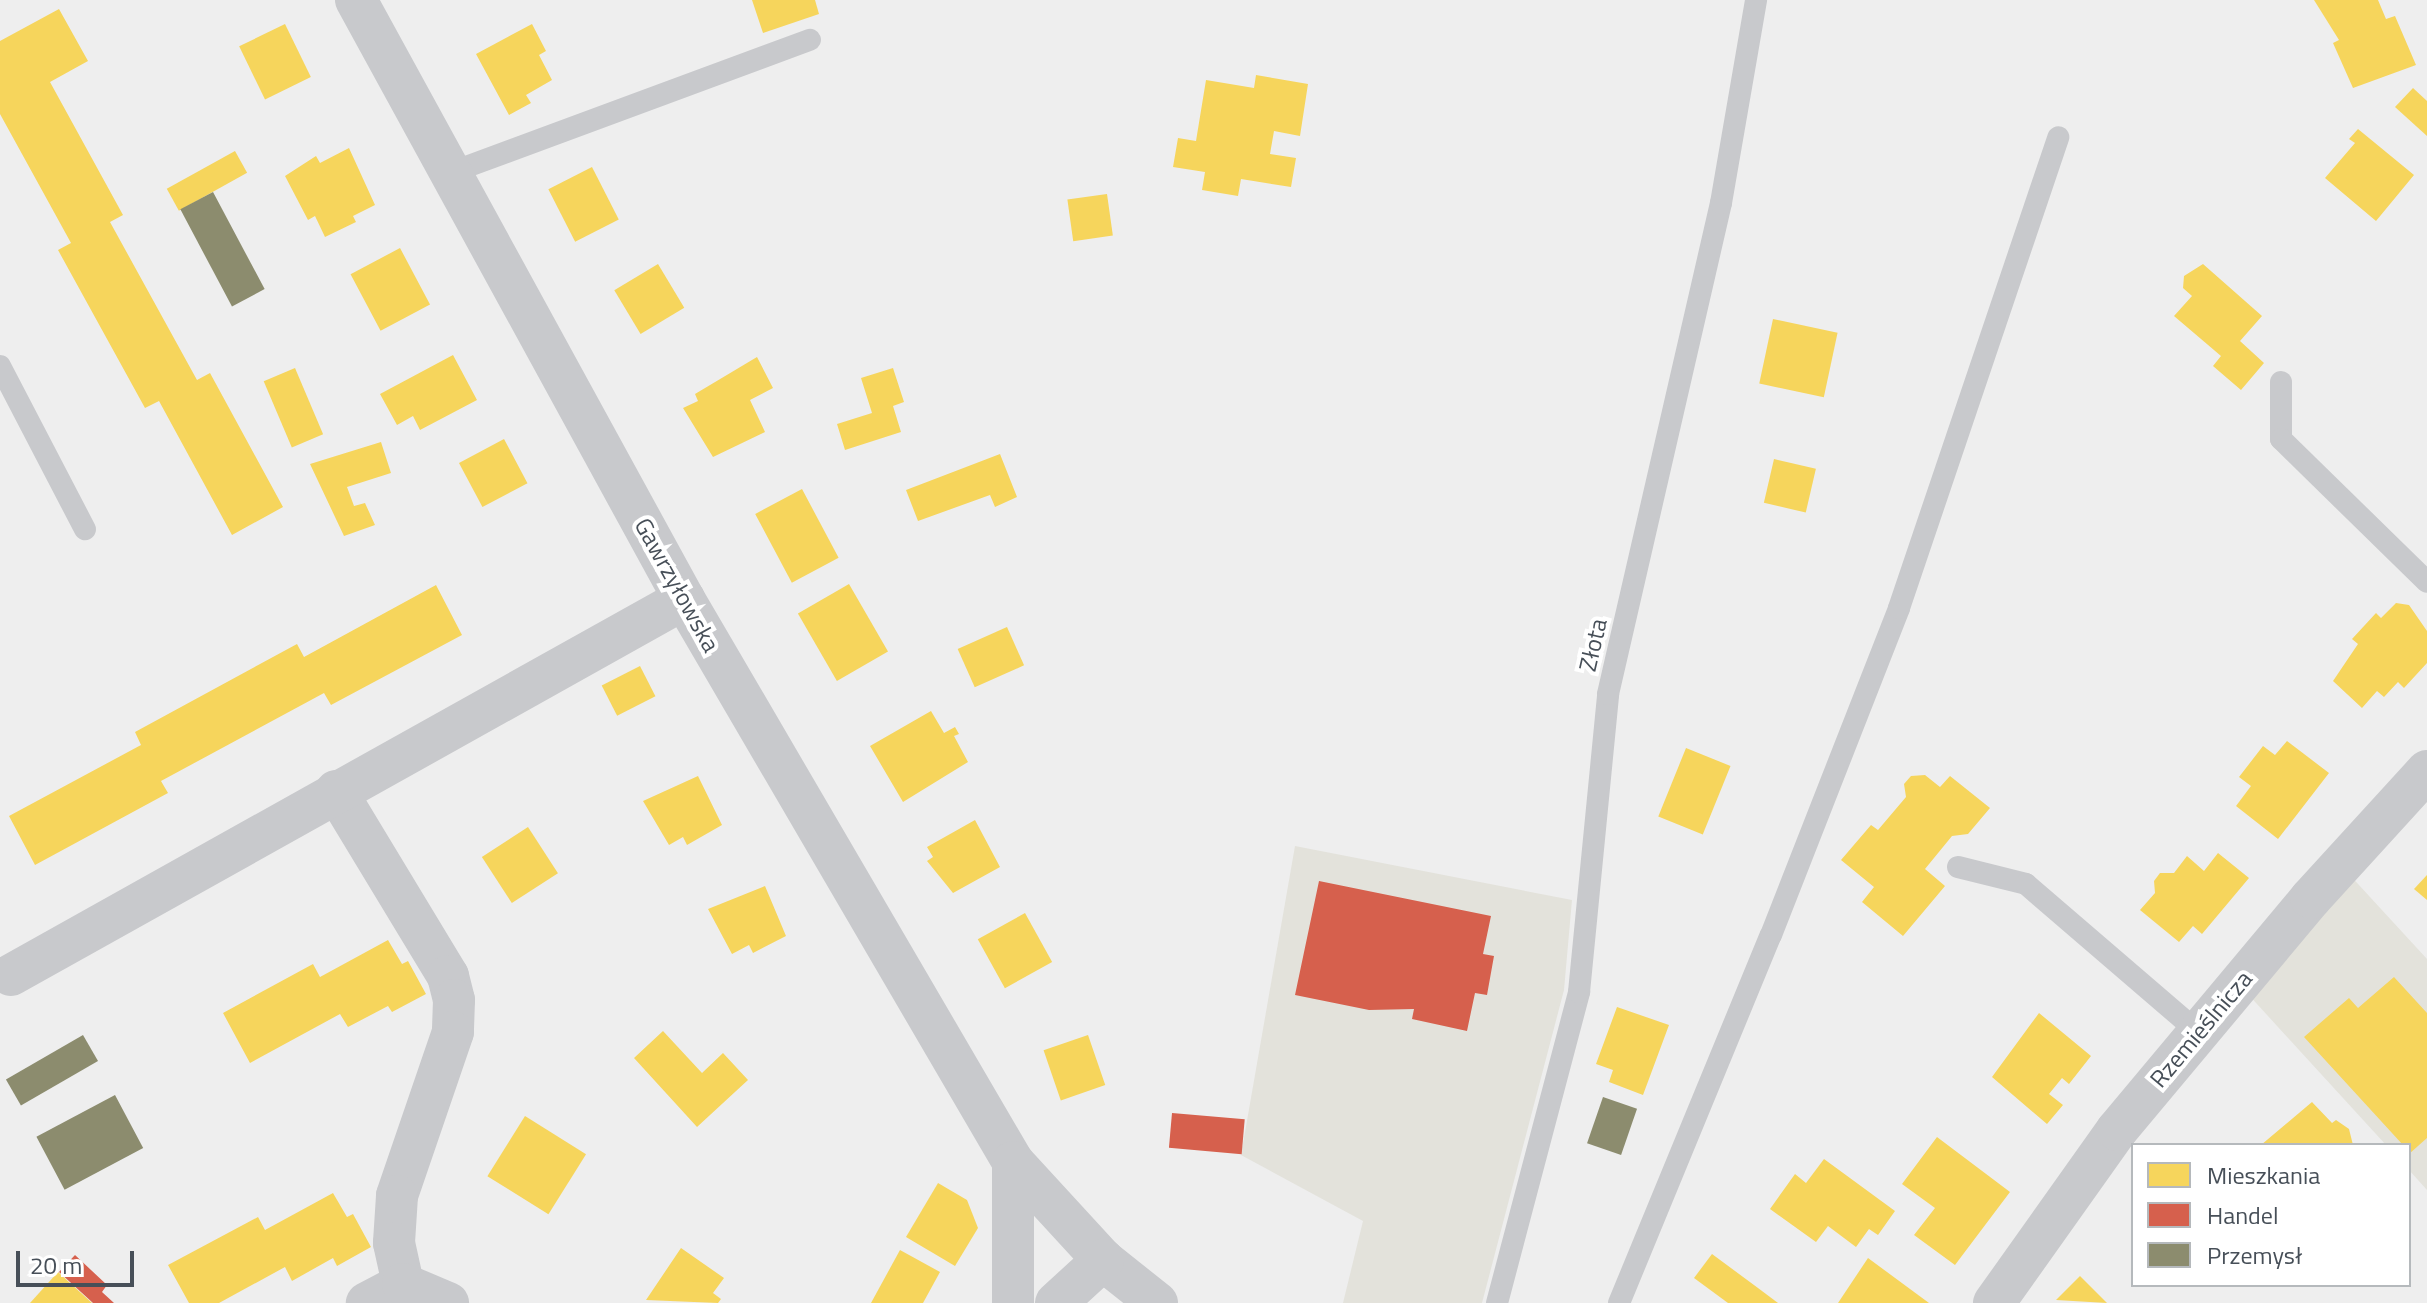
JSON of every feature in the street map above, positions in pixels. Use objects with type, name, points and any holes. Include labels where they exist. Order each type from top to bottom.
[{"type":"street","name":"Gawrzyłowska","points":[[356,0],[447,174],[684,599],[1013,1162],[1103,1260],[1157,1303]]},
{"type":"street","points":[[11,975],[684,599]]},
{"type":"street","name":"Rzemieślnicza","points":[[1994,1303],[2117,1130],[2311,898],[2427,771]]},
{"type":"street","points":[[336,791],[448,976],[454,1000],[453,1032],[397,1196],[394,1243],[385,1294],[448,1303]]},
{"type":"street","points":[[1013,1162],[1013,1303]]},
{"type":"street","points":[[1056,1303],[1103,1260]]},
{"type":"lane","name":"Złota","points":[[1497,1303],[1579,992],[1608,694],[1721,203],[1756,0]]},
{"type":"lane","points":[[447,174],[810,40]]},
{"type":"lane","points":[[1619,1303],[1771,935],[1899,608],[2058,137]]},
{"type":"lane","points":[[0,366],[85,529]]},
{"type":"lane","points":[[2281,382],[2281,439],[2427,582]]},
{"type":"lane","points":[[1958,867],[2026,884],[2198,1032]]},
{"type":"shaded area","points":[[1295,846],[1572,900],[1564,990],[1482,1303],[1343,1303],[1363,1221],[1241,1155]]},
{"type":"shaded area","points":[[2347,872],[2427,959],[2427,1190],[2411,1172],[2411,1143],[2384,1143],[2246,992]]},
{"type":"building: Mieszkania","points":[[752,0],[815,0],[819,14],[763,33]]},
{"type":"building: Mieszkania","points":[[2314,0],[2378,0],[2386,19],[2395,16],[2416,65],[2353,88],[2333,43],[2339,40]]},
{"type":"building: Mieszkania","points":[[59,9],[88,61],[50,82],[123,215],[110,222],[197,380],[210,373],[283,507],[232,535],[159,401],[145,408],[58,250],[71,243],[0,114],[0,41]]},
{"type":"building: Mieszkania","points":[[285,24],[311,77],[265,99],[239,46]]},
{"type":"building: Mieszkania","points":[[532,24],[546,51],[539,55],[552,80],[526,95],[531,103],[509,115],[476,54]]},
{"type":"building: Mieszkania","points":[[1256,75],[1308,84],[1300,136],[1274,131],[1270,154],[1296,158],[1291,187],[1241,179],[1238,196],[1202,190],[1205,172],[1173,167],[1178,138],[1196,141],[1206,80],[1254,88]]},
{"type":"building: Mieszkania","points":[[2413,88],[2427,101],[2427,136],[2395,107]]},
{"type":"building: Mieszkania","points":[[2358,129],[2414,175],[2376,221],[2325,178],[2355,143],[2349,139]]},
{"type":"building: Mieszkania","points":[[349,148],[375,205],[353,216],[356,222],[325,237],[315,216],[308,220],[285,176],[316,156],[320,163]]},
{"type":"building: Mieszkania","points":[[235,151],[247,173],[179,211],[167,189]]},
{"type":"building: Mieszkania","points":[[592,167],[619,220],[575,242],[548,189]]},
{"type":"building: Mieszkania","points":[[1107,194],[1113,236],[1073,241],[1067,200]]},
{"type":"building: Mieszkania","points":[[400,248],[430,305],[381,331],[351,274]]},
{"type":"building: Mieszkania","points":[[658,264],[684,308],[641,334],[614,290]]},
{"type":"building: Mieszkania","points":[[2203,264],[2262,316],[2240,341],[2264,363],[2241,390],[2213,366],[2221,356],[2174,316],[2192,296],[2183,288],[2184,276]]},
{"type":"building: Mieszkania","points":[[1773,319],[1838,333],[1824,397],[1759,384]]},
{"type":"building: Mieszkania","points":[[453,355],[477,400],[420,430],[413,416],[397,425],[380,394]]},
{"type":"building: Mieszkania","points":[[757,357],[773,388],[750,400],[765,432],[713,457],[683,408],[698,401],[695,394]]},
{"type":"building: Mieszkania","points":[[295,368],[323,434],[292,448],[264,381]]},
{"type":"building: Mieszkania","points":[[893,368],[904,402],[893,406],[901,432],[845,450],[837,424],[872,413],[861,378]]},
{"type":"building: Mieszkania","points":[[504,439],[527,483],[482,507],[459,463]]},
{"type":"building: Mieszkania","points":[[381,442],[391,473],[347,487],[354,506],[365,503],[375,525],[344,536],[310,464]]},
{"type":"building: Mieszkania","points":[[1000,454],[1017,497],[995,507],[990,495],[918,521],[906,490]]},
{"type":"building: Mieszkania","points":[[1774,459],[1816,469],[1806,513],[1764,503]]},
{"type":"building: Mieszkania","points":[[802,489],[839,558],[792,583],[755,514]]},
{"type":"building: Mieszkania","points":[[849,584],[888,652],[837,681],[798,614]]},
{"type":"building: Mieszkania","points":[[436,585],[462,635],[331,705],[324,693],[161,781],[168,793],[35,865],[9,816],[141,745],[135,732],[297,644],[304,657]]},
{"type":"building: Mieszkania","points":[[2396,603],[2409,605],[2427,631],[2427,663],[2404,688],[2398,682],[2384,697],[2377,691],[2362,708],[2333,681],[2358,644],[2352,639],[2376,613],[2381,618]]},
{"type":"building: Mieszkania","points":[[1007,627],[1024,665],[975,687],[958,649]]},
{"type":"building: Mieszkania","points":[[640,666],[655,696],[617,716],[602,686]]},
{"type":"building: Mieszkania","points":[[931,711],[944,733],[955,727],[959,734],[954,736],[968,762],[903,802],[870,746]]},
{"type":"building: Mieszkania","points":[[2287,741],[2329,773],[2278,839],[2236,806],[2251,786],[2239,777],[2263,746],[2275,755]]},
{"type":"building: Mieszkania","points":[[1686,748],[1731,766],[1703,835],[1658,817]]},
{"type":"building: Mieszkania","points":[[1925,775],[1940,787],[1950,776],[1990,808],[1968,834],[1952,836],[1925,869],[1945,886],[1903,936],[1862,902],[1874,887],[1841,860],[1871,825],[1878,830],[1906,797],[1904,784],[1911,776]]},
{"type":"building: Mieszkania","points":[[698,776],[722,825],[687,845],[683,837],[669,845],[643,801]]},
{"type":"building: Mieszkania","points":[[975,820],[1000,867],[953,893],[927,861],[933,857],[927,847]]},
{"type":"building: Mieszkania","points":[[528,827],[558,873],[512,903],[482,857]]},
{"type":"building: Mieszkania","points":[[2218,853],[2249,878],[2202,934],[2193,926],[2179,942],[2140,910],[2155,893],[2154,881],[2160,873],[2174,873],[2187,856],[2204,871]]},
{"type":"building: Mieszkania","points":[[2427,875],[2427,900],[2414,889]]},
{"type":"building: Mieszkania","points":[[765,886],[786,936],[753,953],[749,945],[732,954],[708,909]]},
{"type":"building: Mieszkania","points":[[1025,913],[1052,962],[1005,988],[978,939]]},
{"type":"building: Mieszkania","points":[[388,940],[402,964],[408,961],[426,994],[392,1012],[388,1006],[348,1027],[340,1014],[250,1063],[223,1013],[313,964],[320,977]]},
{"type":"building: Mieszkania","points":[[2394,977],[2427,1013],[2427,1138],[2411,1152],[2411,1143],[2401,1143],[2304,1037],[2349,998],[2358,1008]]},
{"type":"building: Mieszkania","points":[[1617,1007],[1669,1025],[1643,1095],[1609,1082],[1613,1070],[1596,1064]]},
{"type":"building: Mieszkania","points":[[2039,1013],[2091,1056],[2069,1084],[2062,1078],[2049,1094],[2063,1105],[2047,1124],[1992,1077]]},
{"type":"building: Mieszkania","points":[[663,1031],[702,1073],[723,1053],[748,1080],[697,1127],[634,1058]]},
{"type":"building: Mieszkania","points":[[1088,1035],[1105,1085],[1061,1100],[1044,1050]]},
{"type":"building: Mieszkania","points":[[2312,1102],[2332,1123],[2336,1120],[2349,1129],[2352,1143],[2263,1143]]},
{"type":"building: Mieszkania","points":[[525,1116],[586,1154],[548,1214],[487,1176]]},
{"type":"building: Mieszkania","points":[[1937,1137],[2010,1192],[1955,1265],[1914,1235],[1935,1208],[1902,1184]]},
{"type":"building: Mieszkania","points":[[1824,1159],[1895,1211],[1878,1235],[1869,1229],[1856,1247],[1828,1226],[1816,1242],[1770,1209],[1795,1174],[1806,1183]]},
{"type":"building: Mieszkania","points":[[938,1183],[967,1200],[978,1228],[955,1266],[906,1237]]},
{"type":"building: Mieszkania","points":[[333,1193],[347,1217],[353,1214],[371,1247],[337,1266],[333,1258],[292,1281],[285,1267],[219,1303],[189,1303],[168,1265],[258,1217],[265,1230]]},
{"type":"building: Mieszkania","points":[[681,1248],[724,1278],[713,1293],[721,1299],[718,1303],[646,1300]]},
{"type":"building: Mieszkania","points":[[900,1250],[940,1272],[923,1303],[871,1303]]},
{"type":"building: Mieszkania","points":[[1712,1254],[1778,1303],[1728,1303],[1694,1278]]},
{"type":"building: Mieszkania","points":[[1868,1258],[1929,1303],[1838,1303]]},
{"type":"building: Mieszkania","points":[[58,1272],[92,1303],[30,1303]]},
{"type":"building: Mieszkania","points":[[2080,1276],[2107,1303],[2056,1300]]},
{"type":"building: Handel","points":[[1319,881],[1491,916],[1483,954],[1494,956],[1487,995],[1475,993],[1467,1031],[1412,1019],[1414,1009],[1369,1010],[1295,995]]},
{"type":"building: Handel","points":[[1172,1113],[1245,1119],[1242,1154],[1169,1148]]},
{"type":"building: Handel","points":[[75,1255],[107,1285],[102,1292],[114,1303],[93,1303],[59,1272]]},
{"type":"building: Przemysł","points":[[213,192],[265,289],[232,306],[180,209]]},
{"type":"building: Przemysł","points":[[83,1035],[98,1061],[21,1105],[6,1080]]},
{"type":"building: Przemysł","points":[[115,1095],[143,1148],[65,1190],[36,1137]]},
{"type":"building: Przemysł","points":[[1603,1097],[1637,1109],[1621,1155],[1587,1143]]}]
